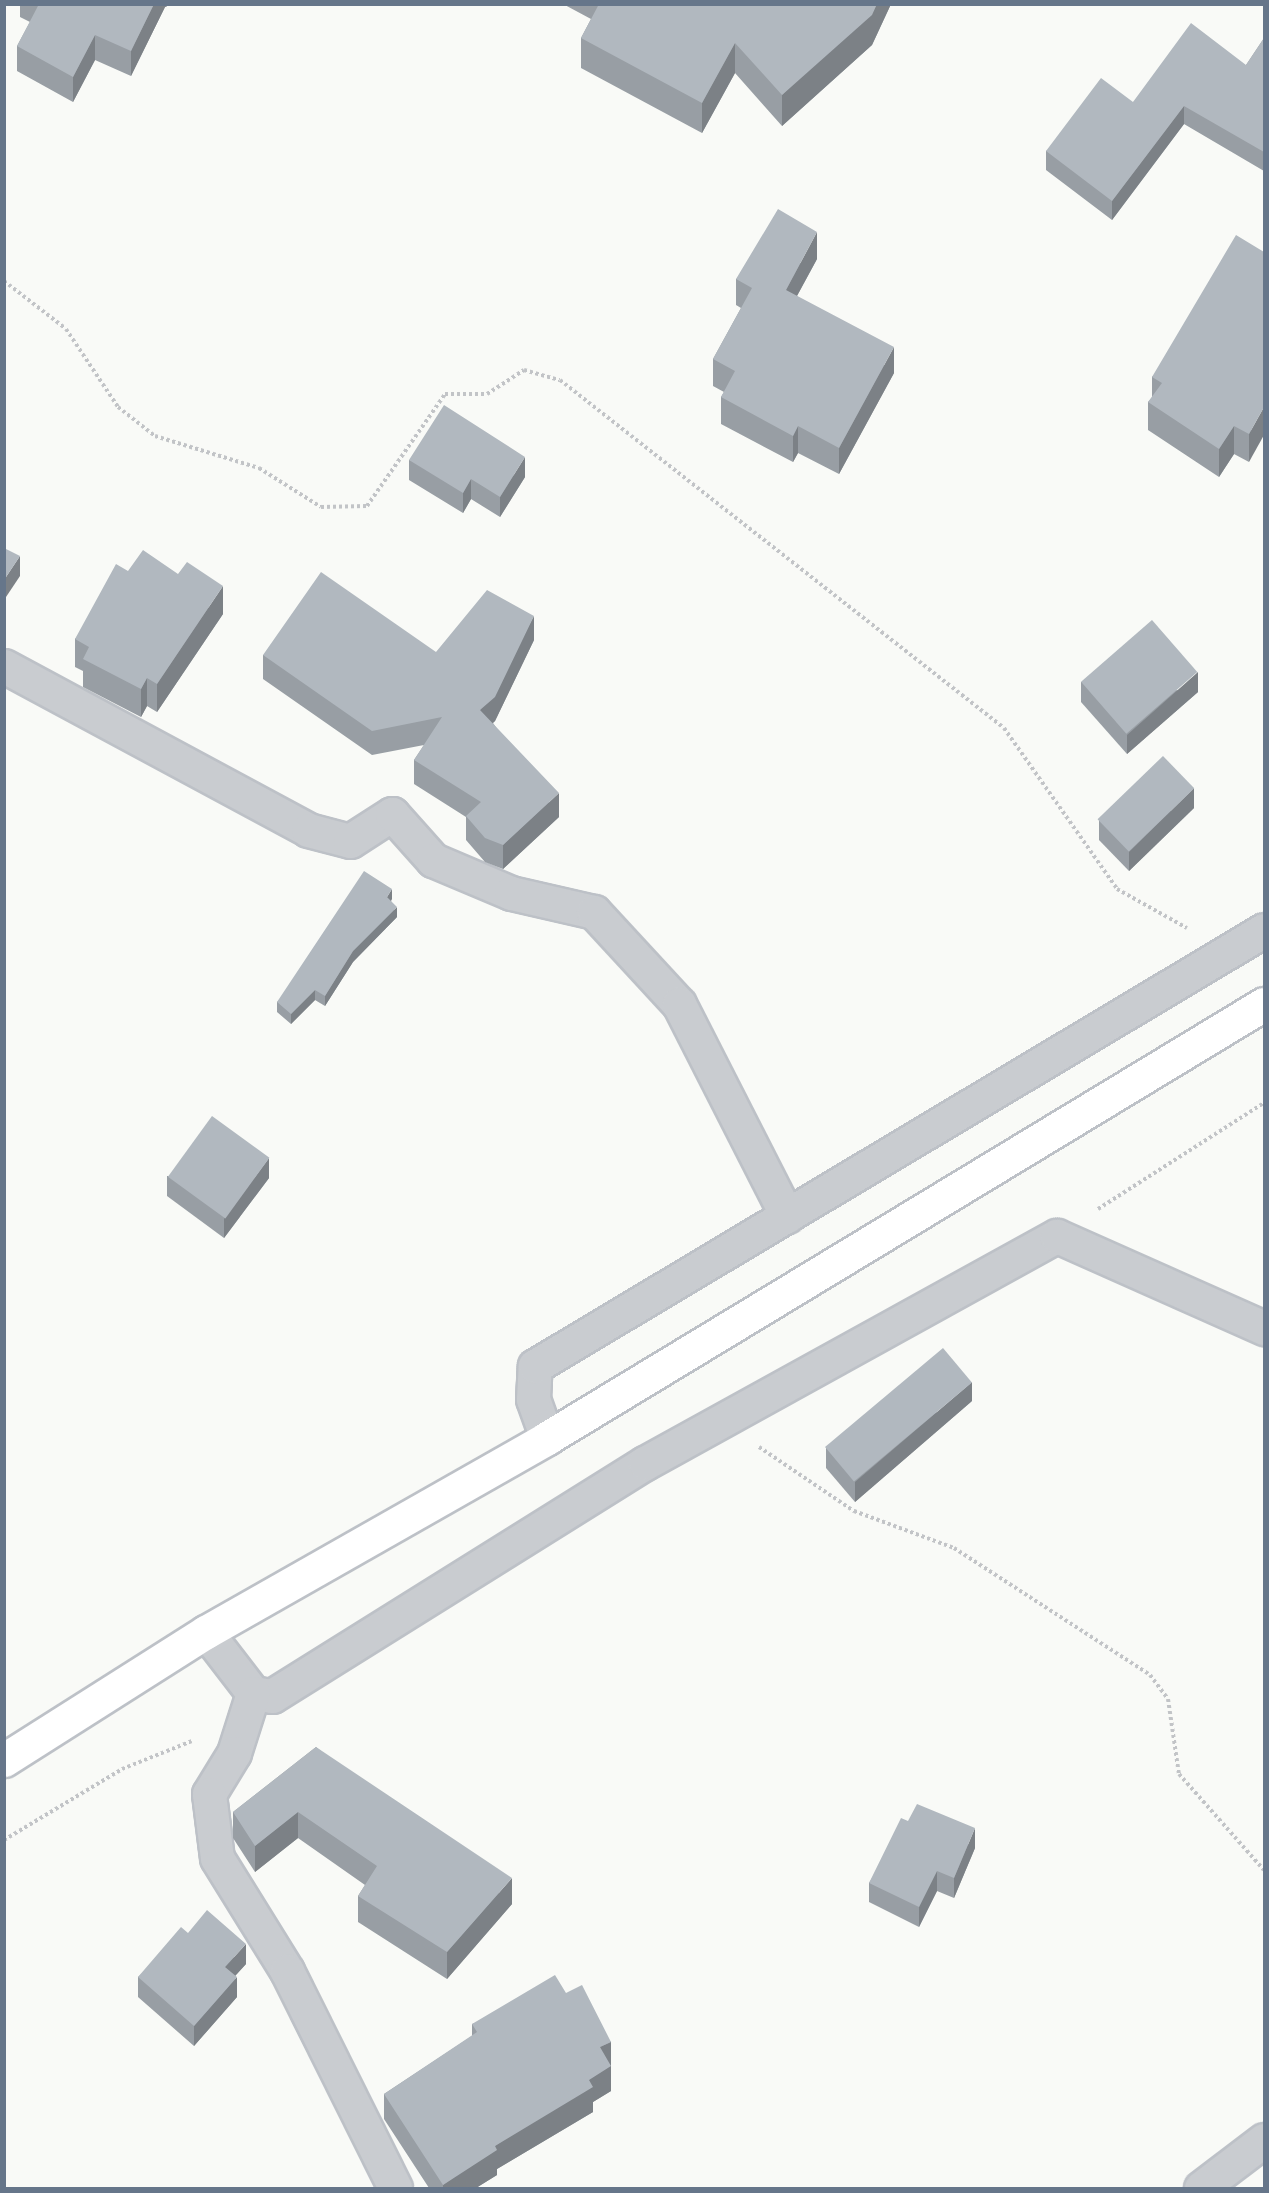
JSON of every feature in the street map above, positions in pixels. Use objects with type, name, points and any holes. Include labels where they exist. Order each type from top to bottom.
[{"type":"main road","points":[[4,1760],[206,1632],[547,1438],[1264,1004]]},
{"type":"street","points":[[4,666],[308,830],[350,841],[392,814],[433,860],[512,893],[594,912],[679,1004],[787,1216]]},
{"type":"street","points":[[547,1438],[533,1399],[536,1366],[1264,930]]},
{"type":"street","points":[[395,2188],[287,1971],[217,1858],[209,1794],[234,1753],[249,1707],[272,1696],[645,1463],[724,1423],[1057,1236],[1264,1328]]},
{"type":"street","points":[[206,1632],[249,1707]]},
{"type":"street","points":[[1201,2188],[1264,2140]]},
{"type":"path","points":[[4,280],[66,329],[118,407],[155,436],[259,468],[321,507],[367,506],[445,394],[487,394],[524,370],[560,380],[1004,728],[1117,890],[1230,952]]},
{"type":"path","points":[[1057,1236],[1264,1103]]},
{"type":"path","points":[[724,1423],[854,1511],[954,1548],[1150,1675],[1168,1699],[1179,1774],[1264,1870]]},
{"type":"path","points":[[4,1840],[122,1769],[249,1707]]},
{"type":"building","points":[[39,4],[154,4],[131,51],[95,35],[73,77],[17,46]]},
{"type":"building","points":[[599,4],[877,4],[872,15],[782,95],[735,43],[702,103],[581,38]]},
{"type":"building","points":[[1191,23],[1246,65],[1264,38],[1264,152],[1184,106],[1112,201],[1046,151],[1101,78],[1133,102]]},
{"type":"building","points":[[778,209],[817,232],[786,290],[894,347],[839,448],[798,426],[793,436],[721,397],[735,371],[713,359],[752,288],[736,279]]},
{"type":"building","points":[[1236,235],[1264,252],[1264,407],[1249,434],[1234,426],[1219,449],[1148,402],[1162,383],[1152,377]]},
{"type":"building","points":[[444,405],[525,457],[500,497],[471,479],[463,493],[409,460]]},
{"type":"building","points":[[4,548],[20,556],[4,580]]},
{"type":"building","points":[[143,550],[178,574],[187,562],[223,586],[157,684],[147,678],[141,689],[83,659],[89,647],[75,639],[116,564],[128,571]]},
{"type":"building","points":[[321,572],[436,652],[487,590],[534,616],[495,697],[480,710],[559,793],[503,845],[485,838],[466,816],[481,802],[414,760],[442,717],[372,731],[263,655]]},
{"type":"building","points":[[1152,620],[1197,672],[1126,734],[1081,682]]},
{"type":"building","points":[[1163,756],[1194,788],[1129,852],[1098,819]]},
{"type":"building","points":[[364,871],[392,889],[387,897],[397,907],[353,951],[325,996],[315,990],[291,1014],[277,1002]]},
{"type":"building","points":[[212,1116],[269,1158],[225,1218],[168,1177]]},
{"type":"building","points":[[943,1348],[972,1382],[854,1481],[825,1447]]},
{"type":"building","points":[[316,1747],[512,1878],[447,1952],[358,1896],[377,1866],[298,1812],[255,1846],[233,1812]]},
{"type":"building","points":[[917,1804],[975,1828],[954,1878],[937,1871],[919,1907],[869,1883],[901,1818],[908,1821]]},
{"type":"building","points":[[207,1910],[246,1944],[225,1967],[237,1977],[194,2026],[138,1977],[181,1927],[188,1933]]},
{"type":"building","points":[[555,1975],[566,1993],[582,1985],[611,2042],[600,2047],[611,2066],[589,2080],[593,2087],[495,2146],[497,2150],[443,2185],[384,2094],[477,2032],[472,2024]]}]
